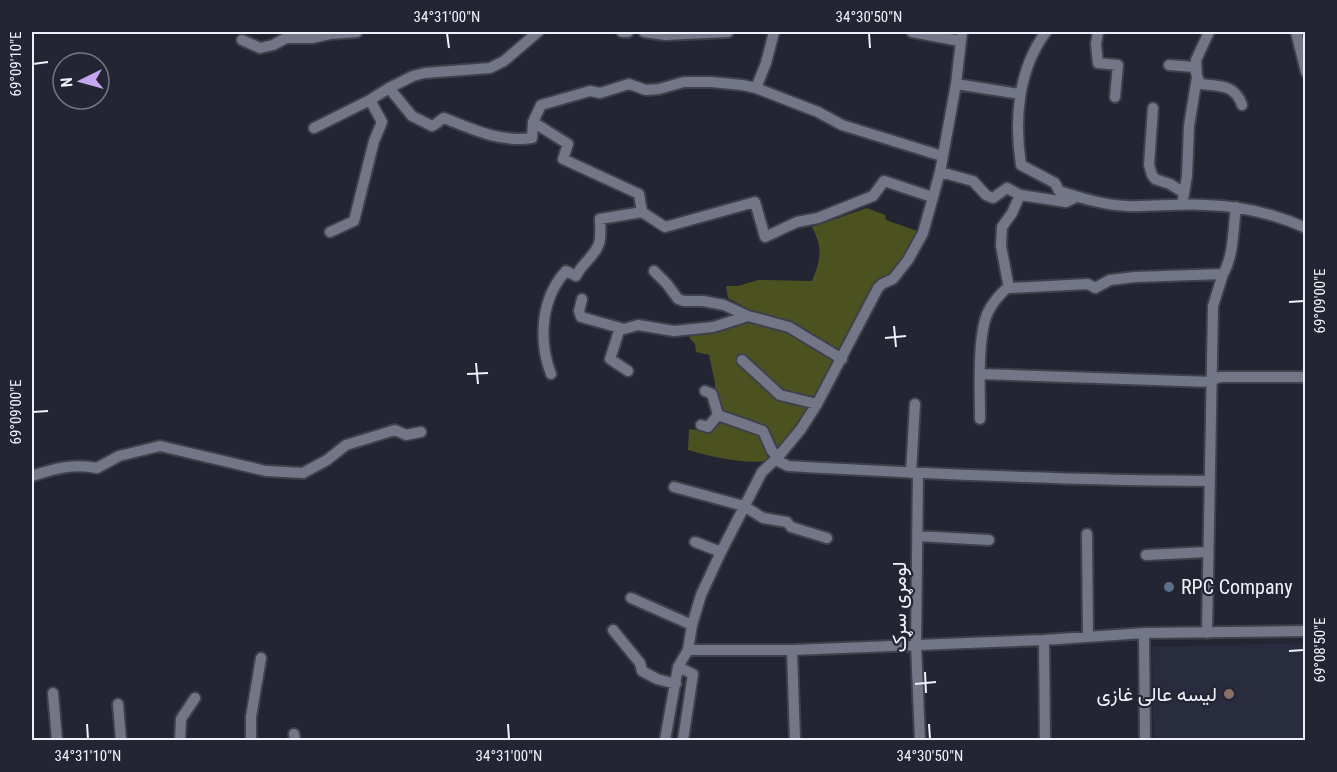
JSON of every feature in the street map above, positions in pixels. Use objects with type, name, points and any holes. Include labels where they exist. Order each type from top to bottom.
[{"type":"street","points":[[242,40],[260,48],[273,45],[286,38],[357,32]]},
{"type":"street","points":[[314,128],[413,76],[490,68],[504,61],[538,32]]},
{"type":"street","points":[[622,32],[628,32]]},
{"type":"street","points":[[644,32],[665,35],[728,32]]},
{"type":"street","points":[[756,87],[766,63],[774,32]]},
{"type":"street","points":[[665,741],[678,667],[688,650],[692,625],[701,595],[744,506],[762,472],[801,429],[817,404],[878,288],[894,279],[923,233],[940,172],[956,84],[961,36],[912,32]]},
{"type":"street","points":[[1046,32],[1027,69],[1020,94],[1017,139],[1021,165],[1055,183],[1059,190],[1076,196],[1126,206],[1183,199],[1236,207],[1286,219],[1305,228]]},
{"type":"street","points":[[1098,32],[1096,44],[1098,63],[1118,65],[1115,97]]},
{"type":"street","points":[[1183,199],[1187,176],[1189,126],[1197,77],[1196,60],[1209,32]]},
{"type":"street","points":[[1296,32],[1305,72]]},
{"type":"street","points":[[1169,65],[1194,67],[1200,84],[1228,88],[1238,94],[1242,105]]},
{"type":"street","points":[[389,88],[412,116],[432,126],[444,118],[490,135],[517,141],[532,138],[533,122],[541,105],[590,90],[600,93],[630,84],[646,90],[684,82],[742,84],[756,87],[818,112],[842,125],[942,156]]},
{"type":"street","points":[[956,84],[1020,94]]},
{"type":"street","points":[[330,232],[354,221],[374,141],[382,123],[370,100]]},
{"type":"street","points":[[1153,108],[1149,165],[1152,175],[1155,179],[1170,184],[1183,199]]},
{"type":"street","points":[[533,122],[568,144],[563,159],[639,194],[642,212]]},
{"type":"street","points":[[940,172],[973,181],[986,195],[993,198],[1007,188],[1020,195],[1066,202],[1076,196]]},
{"type":"street","points":[[551,374],[545,359],[544,327],[550,292],[566,271],[576,276],[597,248],[600,237],[600,219],[642,212],[665,227],[755,202],[765,237],[797,222],[818,218],[873,196],[884,181],[932,197]]},
{"type":"street","points":[[1008,287],[1001,246],[1002,227],[1012,213],[1020,195]]},
{"type":"street","points":[[1207,633],[1213,306],[1227,267],[1236,207]]},
{"type":"street","points":[[654,271],[678,299],[724,305],[748,316],[789,327],[842,359]]},
{"type":"street","points":[[980,419],[980,374],[987,314],[998,296],[1008,287],[1088,284],[1095,288],[1110,280],[1135,277],[1223,274]]},
{"type":"street","points":[[582,299],[579,311],[581,317],[620,328],[632,328],[638,325],[674,331],[712,327],[748,316]]},
{"type":"street","points":[[620,328],[610,359],[628,371]]},
{"type":"street","points":[[742,360],[780,396],[817,404]]},
{"type":"street","points":[[980,374],[1212,382],[1221,377],[1305,376]]},
{"type":"street","points":[[705,391],[712,394],[718,415]]},
{"type":"street","name":"لومړی سړک","points":[[915,404],[916,645],[920,741]]},
{"type":"street","points":[[718,415],[763,431],[777,458],[788,466],[1094,480],[1209,481]]},
{"type":"street","points":[[700,425],[708,427],[718,415]]},
{"type":"street","points":[[32,476],[82,464],[97,468],[119,456],[160,446],[266,471],[303,473],[327,460],[346,445],[395,430],[406,435],[421,432]]},
{"type":"street","points":[[674,487],[744,506],[763,518],[787,522],[791,527],[827,538]]},
{"type":"street","points":[[1086,534],[1088,637]]},
{"type":"street","points":[[917,536],[989,540]]},
{"type":"street","points":[[695,542],[721,552]]},
{"type":"street","points":[[1146,555],[1208,552]]},
{"type":"street","points":[[631,598],[692,625]]},
{"type":"street","points":[[613,630],[640,663],[642,671],[657,679],[676,684]]},
{"type":"street","points":[[688,650],[792,650],[1044,640],[1144,633],[1305,631]]},
{"type":"street","points":[[1144,633],[1145,741]]},
{"type":"street","points":[[1044,640],[1045,741]]},
{"type":"street","points":[[792,650],[795,741]]},
{"type":"street","points":[[251,741],[250,717],[261,658]]},
{"type":"street","points":[[678,667],[693,674],[682,741]]},
{"type":"street","points":[[53,693],[57,741]]},
{"type":"street","points":[[180,741],[183,715],[195,698]]},
{"type":"street","points":[[118,704],[121,741]]},
{"type":"shaded area","name":"لیسه عالی غازی","points":[[1305,643],[1305,740],[1154,740],[1152,647]]},
{"type":"green space","points":[[867,208],[885,215],[886,220],[923,233],[882,284],[842,359],[776,460],[743,461],[688,450],[689,429],[705,431],[716,407],[715,383],[709,355],[696,352],[689,330],[753,320],[752,311],[728,298],[726,286],[738,286],[758,280],[812,281],[820,254],[812,227]]},
{"type":"place","name":"RPC Company","points":[[1169,587]]},
{"type":"place","name":"لیسه عالی غازی","points":[[1229,694]]}]
